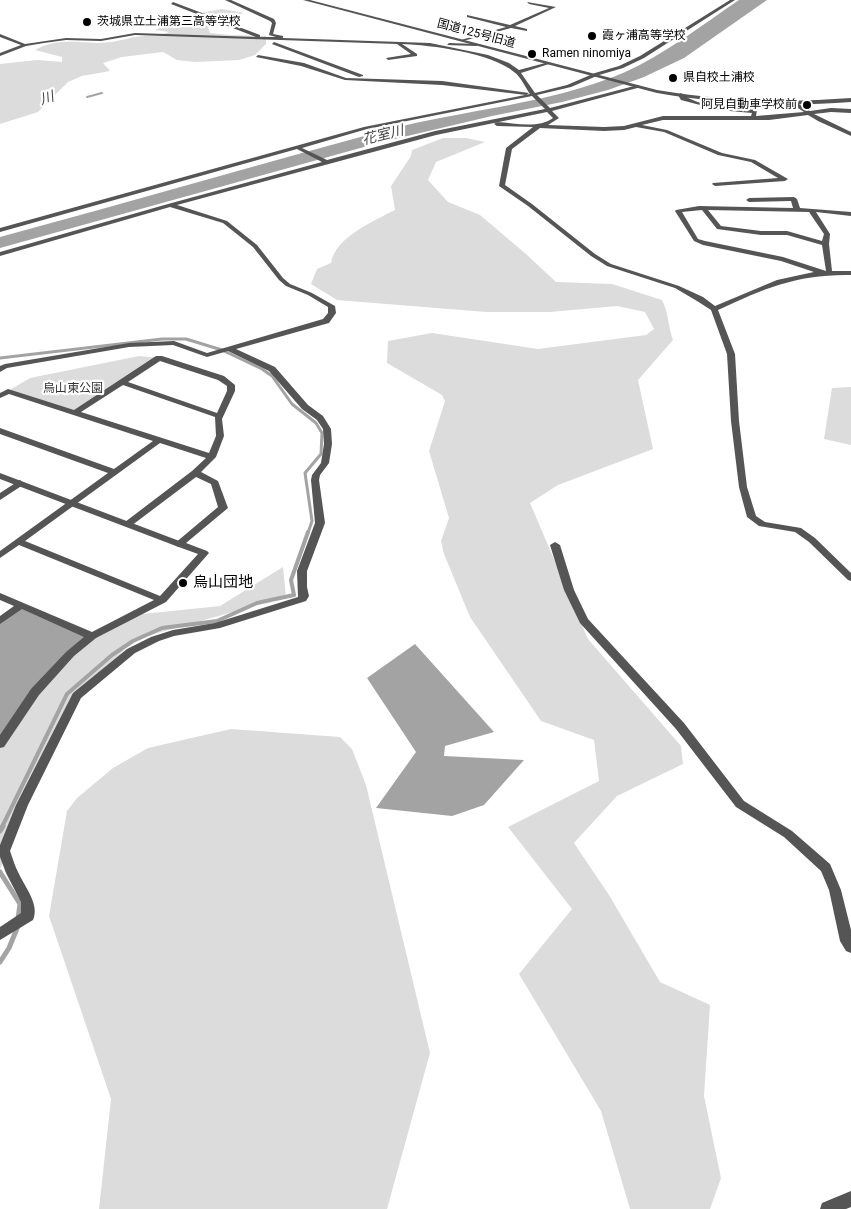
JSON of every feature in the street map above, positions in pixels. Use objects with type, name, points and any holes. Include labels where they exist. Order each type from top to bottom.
[{"type":"street","points":[[227,0],[272,20],[274,23],[271,35],[299,40]]},
{"type":"street","name":"国道125号旧道","points":[[305,0],[630,85],[681,95],[747,102],[794,103],[851,100]]},
{"type":"street","points":[[0,230],[366,128],[534,95],[569,86],[621,67],[642,57],[733,0]]},
{"type":"street","points":[[176,3],[267,42],[299,40],[476,45]]},
{"type":"street","points":[[442,44],[494,34],[514,27],[554,7],[528,3]]},
{"type":"street","points":[[469,16],[525,30]]},
{"type":"street","points":[[0,55],[25,45],[66,39],[101,40],[135,34],[267,42],[369,79]]},
{"type":"street","points":[[0,35],[25,45]]},
{"type":"street","points":[[274,43],[299,40]]},
{"type":"street","points":[[388,59],[415,55],[399,45],[400,43]]},
{"type":"street","points":[[423,44],[493,58],[507,64],[518,72],[534,95],[556,118],[554,121],[540,125],[509,148],[502,186],[593,256],[609,265],[677,287],[714,309],[731,354],[735,421],[743,487],[752,517],[762,524],[798,530],[812,540],[851,578]]},
{"type":"street","points":[[262,52],[258,56],[276,58],[331,73],[345,79],[369,79],[401,83],[442,83],[534,95]]},
{"type":"street","points":[[518,72],[547,63]]},
{"type":"street","points":[[0,254],[326,162],[476,124],[638,87]]},
{"type":"street","points":[[681,95],[684,100],[710,107],[730,111],[755,111],[753,118]]},
{"type":"street","points":[[794,103],[820,120],[851,134]]},
{"type":"street","points":[[476,124],[604,129],[635,126],[663,118],[753,118],[809,112],[851,111]]},
{"type":"street","points":[[635,126],[665,131],[720,154],[753,161],[785,179],[715,184]]},
{"type":"street","points":[[296,147],[326,162]]},
{"type":"street","points":[[749,200],[794,199],[797,210]]},
{"type":"street","points":[[0,370],[5,366],[129,345],[174,343],[207,355],[326,321],[332,313],[331,306],[280,279],[255,246],[225,222],[170,205]]},
{"type":"street","points":[[821,272],[783,258],[696,240],[678,211],[704,208],[811,210],[850,214]]},
{"type":"street","points":[[704,208],[719,228],[761,233],[786,233],[824,243]]},
{"type":"street","points":[[811,210],[827,234],[824,243],[830,261],[829,272]]},
{"type":"street","points":[[714,309],[777,281],[821,272],[851,272]]},
{"type":"street","points":[[0,934],[28,916],[27,902],[12,873],[4,851],[22,805],[77,696],[131,651],[155,639],[173,632],[216,626],[302,599],[304,596],[302,571],[320,523],[315,480],[316,475],[325,463],[328,444],[327,430],[320,418],[305,407],[272,369],[229,349]]},
{"type":"street","points":[[76,412],[159,358],[221,378],[231,385],[231,391],[218,419],[220,436],[212,457],[195,473],[128,524]]},
{"type":"street","points":[[122,382],[219,416]]},
{"type":"street","points":[[0,396],[8,391],[212,457]]},
{"type":"street","points":[[0,431],[115,472]]},
{"type":"street","points":[[0,555],[159,440]]},
{"type":"street","points":[[179,544],[223,508],[215,483],[195,473]]},
{"type":"street","points":[[0,476],[204,553],[162,600],[92,636],[70,654],[34,692],[0,744]]},
{"type":"street","points":[[0,497],[20,483]]},
{"type":"street","points":[[19,542],[162,600]]},
{"type":"street","points":[[555,545],[569,590],[584,621],[680,726],[740,804],[788,834],[826,868],[835,890],[847,941],[851,947]]},
{"type":"street","points":[[0,596],[92,636]]},
{"type":"street","points":[[0,621],[21,605]]},
{"type":"street","points":[[828,1209],[851,1198]]},
{"type":"green space","points":[[222,9],[245,13],[206,21],[210,33],[266,36],[266,44],[255,55],[239,60],[195,62],[177,60],[163,52],[122,57],[103,63],[110,71],[82,76],[68,82],[38,112],[0,124],[0,64],[37,60],[62,62],[62,57],[35,50],[42,46],[57,43],[96,43],[161,35],[169,32],[155,30],[179,17]]},
{"type":"green space","points":[[443,138],[466,138],[485,142],[436,162],[428,180],[448,202],[480,215],[556,282],[612,284],[662,300],[667,315],[673,340],[638,380],[653,449],[558,485],[530,503],[588,639],[681,746],[683,764],[617,796],[574,843],[609,895],[660,982],[710,1005],[704,1096],[721,1178],[710,1209],[630,1209],[601,1111],[519,974],[572,909],[508,827],[599,781],[594,740],[541,721],[470,617],[444,554],[441,541],[449,518],[429,451],[445,401],[442,395],[387,363],[388,341],[432,333],[538,349],[646,335],[654,329],[645,312],[617,306],[550,312],[486,312],[337,300],[311,284],[317,269],[331,263],[334,254],[347,238],[395,210],[391,186],[411,156],[412,150]]},
{"type":"green space","name":"烏山東公園","points":[[139,356],[159,358],[76,412],[8,391],[30,378]]},
{"type":"green space","points":[[851,387],[851,445],[824,439],[832,388]]},
{"type":"green space","points":[[283,567],[286,597],[133,640],[68,711],[0,869],[0,744],[35,692],[92,636],[133,615],[220,606]]},
{"type":"green space","points":[[231,729],[340,737],[352,749],[366,785],[430,1053],[387,1209],[99,1209],[111,1099],[49,916],[67,811],[77,798],[113,768],[148,748]]},
{"type":"water","name":"花室川","points":[[739,0],[767,0],[684,58],[644,77],[608,90],[382,142],[0,248],[0,237],[338,143],[415,123],[536,99],[595,84],[653,58]]},
{"type":"water","points":[[24,605],[95,637],[70,654],[0,743],[0,623]]},
{"type":"water","points":[[415,644],[494,732],[445,746],[444,756],[524,760],[484,805],[452,816],[376,808],[416,752],[367,678]]},
{"type":"waterway","name":"川","points":[[87,97],[102,93]]},
{"type":"waterway","points":[[0,358],[162,339],[186,339],[222,350],[262,369],[272,376],[292,404],[316,423],[322,433],[321,454],[305,473],[312,521],[308,533]]},
{"type":"waterway","points":[[2,827],[67,694],[112,655],[133,641],[162,628],[217,621],[257,603],[294,595],[291,580],[308,532]]},
{"type":"waterway","points":[[0,831],[3,826]]},
{"type":"waterway","points":[[0,872],[20,904],[18,919]]},
{"type":"waterway","points":[[0,962],[9,948],[18,926]]},
{"type":"place","name":"茨城県立土浦第三高等学校","points":[[87,22]]},
{"type":"place","name":"霞ヶ浦高等学校","points":[[592,36]]},
{"type":"place","name":"Ramen ninomiya","points":[[532,54]]},
{"type":"place","name":"県自校土浦校","points":[[673,78]]},
{"type":"place","name":"阿見自動車学校前","points":[[807,105]]},
{"type":"place","name":"烏山団地","points":[[183,583]]}]
